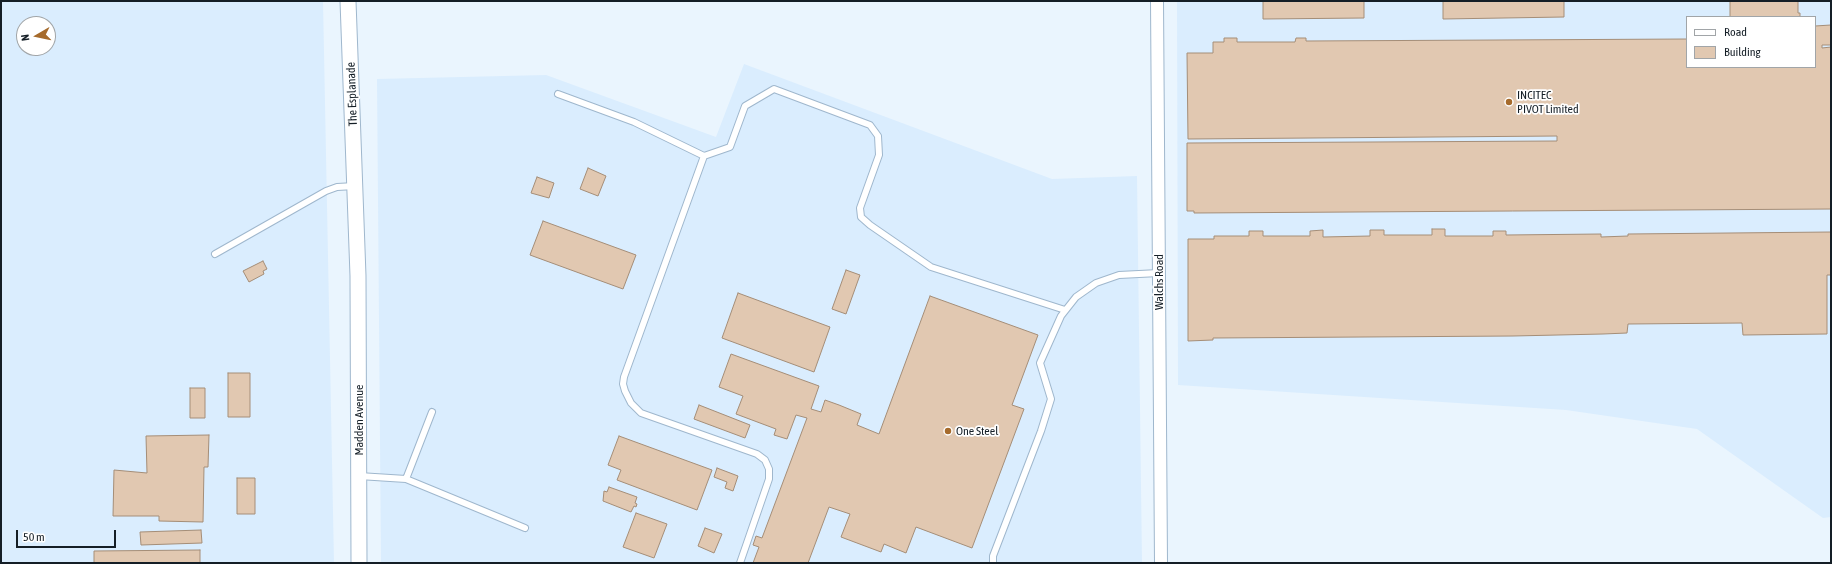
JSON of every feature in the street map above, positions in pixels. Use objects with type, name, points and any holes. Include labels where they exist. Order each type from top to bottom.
[{"type":"street","name":"The Esplanade","points":[[348,1],[358,276]]},
{"type":"street","name":"Walchs Road","points":[[1157,1],[1161,563]]},
{"type":"street","name":"Madden Avenue","points":[[358,276],[359,563]]},
{"type":"lane","points":[[558,94],[634,122],[704,156],[730,147],[745,106],[774,89],[870,125],[878,136],[879,155],[860,208],[861,217],[870,225],[931,267],[1065,310]]},
{"type":"lane","points":[[704,156],[624,377],[624,384],[625,391],[631,403],[641,413],[757,454],[764,460],[769,469],[769,478],[740,563]]},
{"type":"lane","points":[[215,254],[326,191],[337,187],[355,186]]},
{"type":"lane","points":[[993,563],[993,556],[1041,432],[1051,399],[1040,364],[1055,327],[1065,310],[1086,290],[1107,278],[1131,273],[1159,273]]},
{"type":"lane","points":[[406,479],[432,412]]},
{"type":"lane","points":[[359,476],[406,479],[525,528]]},
{"type":"shaded area","points":[[1,1],[323,1],[334,563],[1,563]]},
{"type":"shaded area","points":[[1177,1],[1831,1],[1831,517],[1823,518],[1697,429],[1566,410],[1178,385]]},
{"type":"shaded area","points":[[744,64],[1052,179],[1137,176],[1142,563],[381,563],[377,79],[546,75],[716,137]]},
{"type":"building","points":[[1263,1],[1364,1],[1364,18],[1263,19]]},
{"type":"building","points":[[1443,1],[1564,1],[1564,17],[1443,19]]},
{"type":"building","points":[[1730,1],[1798,1],[1798,13],[1800,13],[1800,16],[1730,16]]},
{"type":"building","name":"INCITEC PIVOT Limited","points":[[1831,25],[1831,45],[1822,45],[1822,48],[1831,47],[1831,209],[1194,213],[1194,211],[1187,211],[1187,143],[1557,141],[1557,136],[1188,139],[1187,53],[1213,53],[1213,42],[1224,42],[1224,38],[1237,38],[1237,42],[1295,42],[1296,38],[1306,38],[1306,41],[1686,39],[1686,68],[1816,68],[1816,26]]},
{"type":"building","points":[[588,168],[606,176],[598,196],[580,189]]},
{"type":"building","points":[[537,177],[554,183],[549,198],[531,193]]},
{"type":"building","points":[[543,221],[636,255],[623,289],[530,255]]},
{"type":"building","points":[[1432,229],[1445,229],[1445,236],[1493,236],[1493,231],[1506,231],[1506,235],[1601,234],[1601,237],[1628,236],[1628,234],[1831,232],[1831,275],[1827,275],[1827,334],[1743,335],[1742,323],[1628,324],[1627,333],[1603,334],[1213,338],[1213,340],[1188,341],[1188,239],[1214,239],[1214,236],[1249,236],[1249,231],[1263,231],[1263,236],[1310,236],[1310,231],[1323,230],[1323,237],[1370,236],[1370,230],[1384,230],[1384,235],[1432,235]]},
{"type":"building","points":[[263,261],[267,269],[263,271],[264,274],[249,282],[243,271]]},
{"type":"building","points":[[846,270],[860,275],[846,314],[832,309]]},
{"type":"building","points":[[738,293],[830,327],[814,372],[722,338]]},
{"type":"building","name":"One Steel","points":[[930,296],[1038,335],[1012,405],[1024,409],[972,548],[916,527],[906,553],[884,544],[881,552],[841,537],[850,514],[829,507],[808,563],[753,563],[759,547],[753,545],[756,536],[762,538],[807,418],[796,415],[787,439],[774,435],[776,429],[736,414],[743,396],[719,387],[731,354],[819,386],[811,409],[821,412],[825,400],[839,405],[861,414],[857,425],[879,434]]},
{"type":"building","points":[[228,373],[250,373],[250,417],[228,417]]},
{"type":"building","points":[[190,388],[205,388],[205,418],[190,418]]},
{"type":"building","points":[[699,405],[750,425],[745,438],[694,419]]},
{"type":"building","points":[[209,435],[208,467],[204,467],[203,522],[159,521],[159,516],[113,516],[114,470],[147,473],[146,436]]},
{"type":"building","points":[[619,436],[712,470],[697,510],[617,480],[621,470],[608,465]]},
{"type":"building","points":[[717,468],[738,476],[733,491],[725,488],[727,482],[714,477]]},
{"type":"building","points":[[237,478],[255,478],[255,514],[237,514]]},
{"type":"building","points":[[609,487],[637,497],[635,503],[637,504],[636,507],[634,506],[631,512],[603,501],[604,491],[607,492]]},
{"type":"building","points":[[636,513],[667,524],[654,558],[623,547]]},
{"type":"building","points":[[705,528],[722,534],[714,553],[698,546]]},
{"type":"building","points":[[201,530],[202,543],[141,545],[140,532]]},
{"type":"building","points":[[200,550],[200,563],[94,563],[94,551]]},
{"type":"place","name":"INCITEC PIVOT Limited","points":[[1509,102]]},
{"type":"place","name":"One Steel","points":[[948,431]]}]
